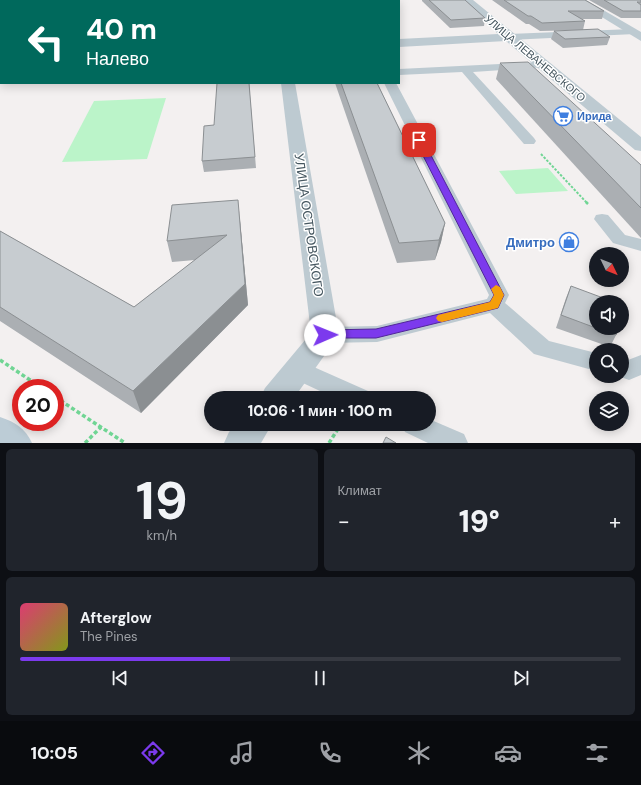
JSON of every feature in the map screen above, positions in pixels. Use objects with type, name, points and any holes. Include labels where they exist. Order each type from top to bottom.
[{"type":"main road","points":[[0,432],[15,443]]},
{"type":"street","name":"УЛИЦА ЛЕВАНЕВСКОГО","points":[[467,0],[542,65],[641,146]]},
{"type":"street","points":[[579,0],[636,35]]},
{"type":"street","points":[[400,43],[509,37]]},
{"type":"street","name":"УЛИЦА ОСТРОВСКОГО","points":[[288,84],[325,335]]},
{"type":"street","points":[[282,391],[325,335]]},
{"type":"street","points":[[241,443],[250,431]]},
{"type":"lane","points":[[509,37],[636,35]]},
{"type":"lane","points":[[400,72],[542,65]]},
{"type":"lane","points":[[466,69],[530,141]]},
{"type":"lane","points":[[325,335],[376,334],[494,305],[499,295],[391,84]]},
{"type":"lane","points":[[602,219],[619,239],[641,245]]},
{"type":"lane","points":[[494,305],[542,348],[589,360]]},
{"type":"lane","points":[[629,370],[641,364]]},
{"type":"lane","points":[[298,370],[344,391]]},
{"type":"lane","points":[[429,431],[455,443]]},
{"type":"path","points":[[530,141],[602,219]]},
{"type":"path","points":[[0,360],[28,379]]},
{"type":"path","points":[[64,403],[125,443]]},
{"type":"path","points":[[85,443],[101,427]]},
{"type":"path","points":[[329,443],[336,431]]},
{"type":"green space","points":[[166,98],[147,159],[62,162],[94,101]]},
{"type":"green space","points":[[548,168],[568,191],[516,194],[499,171]]},
{"type":"building","points":[[429,0],[465,0],[485,18],[451,20]]},
{"type":"building","points":[[504,0],[585,0],[604,11],[568,11],[585,21],[542,23],[531,16],[528,16]]},
{"type":"building","points":[[604,0],[641,0],[641,2],[637,2],[641,5],[641,11],[623,11]]},
{"type":"building","points":[[598,29],[610,37],[565,39],[554,31]]},
{"type":"building","points":[[528,62],[641,165],[641,208],[500,63]]},
{"type":"building","points":[[217,84],[249,84],[255,157],[202,161],[204,126],[214,125]]},
{"type":"building","points":[[341,84],[377,84],[445,223],[439,240],[399,243]]},
{"type":"building","points":[[238,200],[245,284],[133,391],[0,307],[0,231],[134,307],[227,235],[167,241],[172,205]]},
{"type":"building","points":[[571,286],[595,295],[589,295],[589,325],[561,315]]},
{"type":"building","points":[[386,437],[396,443],[383,443]]},
{"type":"slow traffic","points":[[442,318],[494,305],[499,295],[496,289]]},
{"type":"place","name":"Ирида","points":[[563,116]]},
{"type":"place","name":"Дмитро","points":[[569,242]]},
{"type":"route","points":[[325,335],[376,334],[494,305],[499,295],[419,140]]}]
